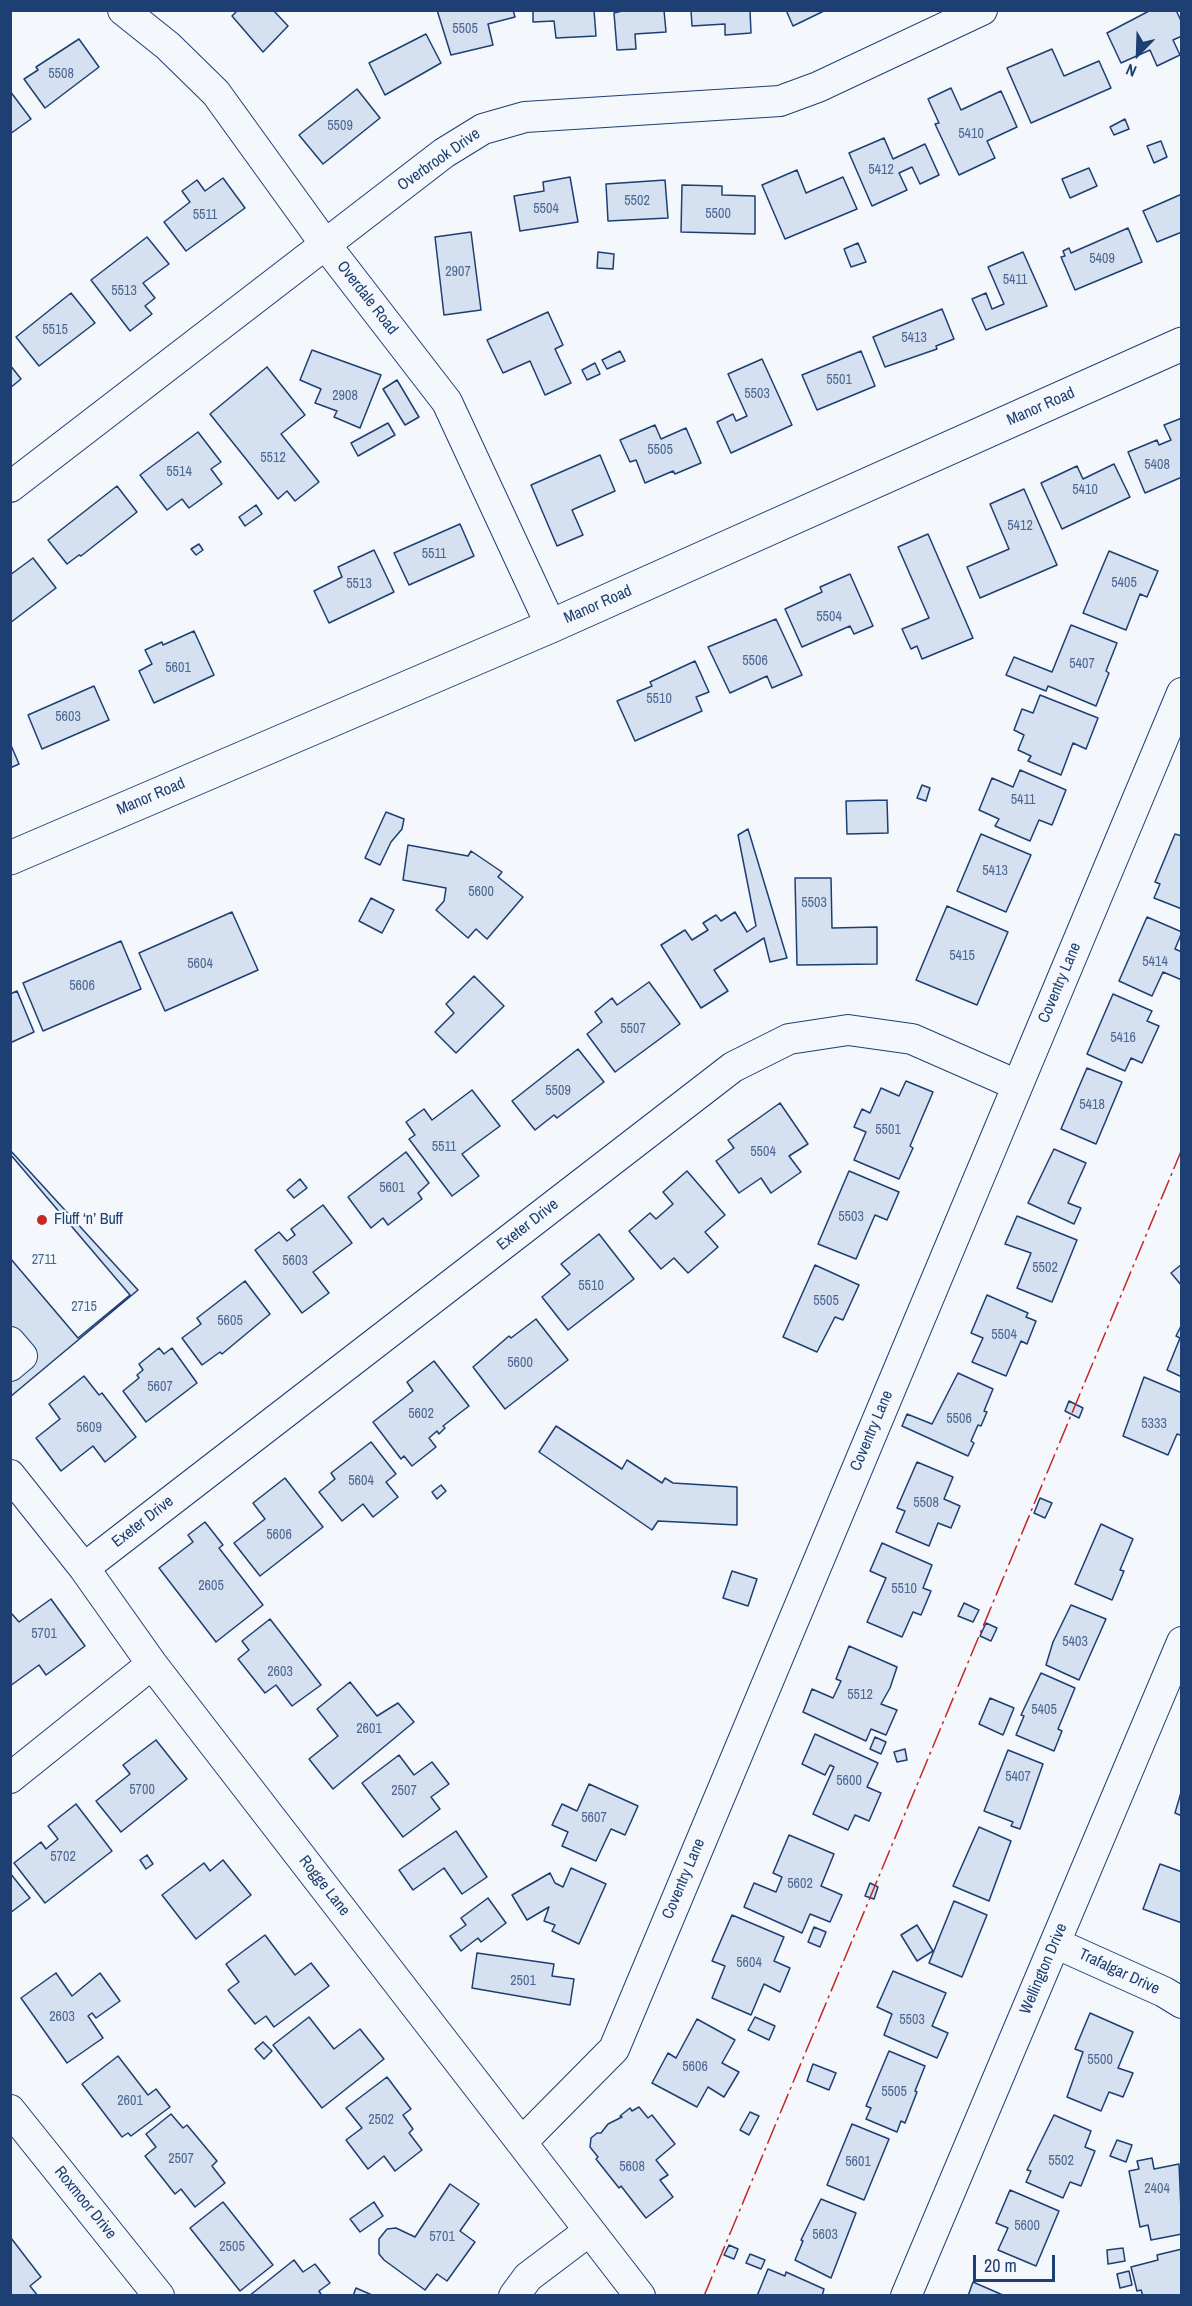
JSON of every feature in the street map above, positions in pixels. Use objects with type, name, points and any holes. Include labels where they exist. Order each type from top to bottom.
[{"type":"main road","name":"Manor Road","points":[[10,858],[551,626],[1182,344]]},
{"type":"street","name":"Overdale Road","points":[[123,10],[168,45],[216,93],[325,244],[447,402],[551,626]]},
{"type":"street","name":"Overbrook Drive","points":[[10,487],[444,153],[483,129],[525,117],[780,101],[818,87],[982,10]]},
{"type":"street","name":"Coventry Lane","points":[[522,2142],[614,2049],[1182,693]]},
{"type":"street","name":"Exeter Drive","points":[[84,1568],[733,1067],[789,1039],[848,1030],[912,1039],[1017,1085]]},
{"type":"street","points":[[10,1342],[22,1356],[10,1366]]},
{"type":"street","name":"Rogge Lane","points":[[10,1475],[84,1568],[152,1664],[640,2295]]},
{"type":"street","name":"Wellington Drive","points":[[906,2295],[1182,1642]]},
{"type":"street","points":[[10,1778],[152,1664]]},
{"type":"street","name":"Trafalgar Drive","points":[[1055,1943],[1164,1992],[1182,2003]]},
{"type":"street","name":"Roxmoor Drive","points":[[10,2110],[159,2295]]},
{"type":"street","points":[[514,2295],[528,2277],[589,2231]]},
{"type":"building","points":[[238,10],[273,10],[288,26],[263,52],[232,16]]},
{"type":"building","points":[[437,10],[513,10],[515,17],[488,24],[493,45],[451,55]]},
{"type":"building","points":[[533,10],[594,10],[596,36],[556,38],[554,21],[533,22]]},
{"type":"building","points":[[626,10],[664,10],[666,32],[635,34],[636,49],[617,50],[614,13]]},
{"type":"building","points":[[691,10],[750,10],[751,33],[725,35],[725,24],[692,26]]},
{"type":"building","points":[[786,10],[826,10],[793,26]]},
{"type":"building","points":[[1151,10],[1176,10],[1182,23],[1182,36],[1173,40],[1180,55],[1157,66],[1150,50],[1121,63],[1107,33]]},
{"type":"building","points":[[426,34],[441,63],[385,95],[369,63]]},
{"type":"building","points":[[79,39],[99,67],[45,108],[24,79],[38,70],[36,67]]},
{"type":"building","points":[[1052,49],[1064,76],[1099,61],[1111,88],[1031,123],[1007,68]]},
{"type":"building","points":[[951,88],[961,110],[1001,91],[1017,127],[987,141],[995,158],[959,175],[935,124],[939,123],[928,99]]},
{"type":"building","points":[[357,89],[380,118],[323,164],[299,135]]},
{"type":"building","points":[[10,91],[31,119],[10,134]]},
{"type":"building","points":[[1125,119],[1129,129],[1114,135],[1110,127]]},
{"type":"building","points":[[884,138],[893,159],[925,144],[939,175],[920,184],[912,167],[899,173],[907,190],[872,206],[849,153]]},
{"type":"building","points":[[1161,141],[1167,157],[1154,163],[1147,146]]},
{"type":"building","points":[[1089,168],[1097,186],[1070,198],[1062,179]]},
{"type":"building","points":[[797,170],[806,193],[843,177],[857,209],[785,239],[762,185]]},
{"type":"building","points":[[570,177],[578,222],[520,231],[514,196],[544,191],[543,182]]},
{"type":"building","points":[[223,178],[245,208],[186,251],[164,222],[190,202],[182,191],[197,180],[205,191]]},
{"type":"building","points":[[665,180],[668,218],[608,221],[606,184]]},
{"type":"building","points":[[682,185],[722,186],[722,195],[755,196],[755,234],[681,232]]},
{"type":"building","points":[[1182,194],[1182,232],[1157,242],[1143,211]]},
{"type":"building","points":[[1128,228],[1142,262],[1075,290],[1061,257],[1065,256],[1063,251],[1069,248],[1071,253]]},
{"type":"building","points":[[471,232],[481,310],[444,315],[435,237]]},
{"type":"building","points":[[147,237],[169,264],[143,283],[155,298],[145,306],[152,314],[130,331],[91,280]]},
{"type":"building","points":[[858,243],[866,262],[851,267],[844,249]]},
{"type":"building","points":[[598,252],[614,254],[613,269],[597,268]]},
{"type":"building","points":[[1023,252],[1047,306],[986,330],[972,299],[986,293],[992,309],[1004,304],[988,267]]},
{"type":"building","points":[[71,293],[95,323],[39,366],[16,337]]},
{"type":"building","points":[[942,309],[954,339],[936,346],[937,349],[885,367],[873,337]]},
{"type":"building","points":[[548,312],[563,345],[555,349],[571,383],[545,395],[530,361],[503,373],[487,340]]},
{"type":"building","points":[[312,350],[381,375],[360,428],[334,417],[337,411],[315,403],[321,389],[300,380]]},
{"type":"building","points":[[620,351],[625,361],[607,369],[602,360]]},
{"type":"building","points":[[861,351],[875,386],[817,410],[802,375]]},
{"type":"building","points":[[762,359],[792,425],[731,453],[717,422],[733,414],[736,421],[747,416],[728,374]]},
{"type":"building","points":[[595,363],[600,374],[587,380],[582,370]]},
{"type":"building","points":[[10,365],[21,379],[10,388]]},
{"type":"building","points":[[267,367],[305,415],[281,434],[319,482],[295,501],[287,491],[278,499],[210,414]]},
{"type":"building","points":[[397,380],[419,417],[405,425],[383,389]]},
{"type":"building","points":[[1182,418],[1182,477],[1145,493],[1128,452],[1157,440],[1159,445],[1171,440],[1164,425]]},
{"type":"building","points":[[388,423],[395,435],[358,456],[351,443]]},
{"type":"building","points":[[655,425],[661,439],[686,428],[701,463],[675,474],[673,471],[645,483],[636,460],[630,462],[620,440]]},
{"type":"building","points":[[198,432],[221,462],[211,469],[222,484],[189,508],[182,499],[167,510],[140,475]]},
{"type":"building","points":[[600,455],[615,491],[572,510],[583,535],[557,546],[531,485]]},
{"type":"building","points":[[1114,464],[1130,497],[1062,529],[1041,483],[1077,466],[1083,479]]},
{"type":"building","points":[[117,486],[137,512],[81,556],[79,555],[67,564],[48,540]]},
{"type":"building","points":[[1024,489],[1057,565],[980,598],[967,567],[1009,549],[990,504]]},
{"type":"building","points":[[256,505],[262,514],[245,526],[239,517]]},
{"type":"building","points":[[460,524],[474,556],[409,585],[394,553]]},
{"type":"building","points":[[928,534],[973,638],[922,659],[917,646],[911,649],[902,629],[929,618],[898,547]]},
{"type":"building","points":[[199,544],[203,550],[196,555],[191,549]]},
{"type":"building","points":[[374,550],[394,592],[329,623],[314,591],[342,577],[338,567]]},
{"type":"building","points":[[1109,551],[1158,571],[1147,597],[1140,594],[1126,630],[1083,613]]},
{"type":"building","points":[[33,558],[56,588],[10,623],[10,575]]},
{"type":"building","points":[[850,574],[873,626],[854,634],[850,626],[802,647],[785,609],[822,592],[820,587]]},
{"type":"building","points":[[776,619],[802,675],[772,688],[767,676],[730,693],[708,647]]},
{"type":"building","points":[[1071,625],[1117,643],[1106,671],[1109,673],[1096,706],[1048,686],[1046,691],[1006,675],[1014,657],[1052,672]]},
{"type":"building","points":[[194,631],[214,675],[154,703],[139,671],[152,664],[145,650],[162,642],[163,645]]},
{"type":"building","points":[[695,661],[709,692],[696,697],[702,711],[635,741],[617,701],[652,686],[650,682]]},
{"type":"building","points":[[94,686],[109,720],[42,749],[28,715]]},
{"type":"building","points":[[1040,695],[1098,718],[1086,749],[1073,743],[1061,775],[1028,761],[1031,756],[1018,750],[1024,735],[1014,730],[1022,709],[1033,713]]},
{"type":"building","points":[[10,743],[19,764],[10,768]]},
{"type":"building","points":[[1020,770],[1066,790],[1052,825],[1039,820],[1030,841],[995,826],[999,819],[979,810],[992,778],[1013,787]]},
{"type":"building","points":[[922,785],[930,788],[926,801],[917,798]]},
{"type":"building","points":[[887,800],[888,833],[847,834],[846,801]]},
{"type":"building","points":[[386,812],[404,819],[402,829],[391,842],[380,865],[365,858]]},
{"type":"building","points":[[748,829],[787,958],[770,962],[764,938],[714,970],[728,991],[701,1008],[661,945],[685,930],[692,940],[708,930],[703,923],[716,915],[721,921],[735,912],[747,932],[756,926],[738,835]]},
{"type":"building","points":[[981,834],[1031,855],[1006,912],[957,891]]},
{"type":"building","points":[[1175,834],[1182,836],[1182,909],[1154,898],[1160,884],[1155,882]]},
{"type":"building","points":[[408,845],[468,856],[471,851],[502,872],[498,877],[523,897],[487,939],[476,929],[468,938],[436,910],[444,901],[446,888],[403,880]]},
{"type":"building","points":[[795,878],[831,878],[832,928],[877,927],[877,964],[797,965]]},
{"type":"building","points":[[371,898],[394,910],[382,933],[359,921]]},
{"type":"building","points":[[947,906],[1008,932],[977,1005],[916,980]]},
{"type":"building","points":[[232,912],[258,970],[165,1011],[139,953]]},
{"type":"building","points":[[1147,917],[1182,932],[1175,949],[1182,952],[1182,980],[1163,972],[1152,996],[1119,981]]},
{"type":"building","points":[[121,941],[141,989],[43,1031],[23,983]]},
{"type":"building","points":[[474,976],[504,1006],[456,1053],[435,1032],[454,1013],[446,1004]]},
{"type":"building","points":[[649,982],[680,1024],[615,1072],[587,1034],[602,1022],[595,1012],[612,998],[617,1005]]},
{"type":"building","points":[[17,991],[34,1032],[10,1043],[10,994]]},
{"type":"building","points":[[1113,994],[1152,1011],[1147,1021],[1159,1026],[1142,1063],[1131,1058],[1125,1071],[1087,1054]]},
{"type":"building","points":[[578,1049],[604,1082],[557,1118],[554,1115],[535,1130],[512,1101]]},
{"type":"building","points":[[1087,1068],[1122,1082],[1096,1144],[1061,1129]]},
{"type":"building","points":[[906,1081],[933,1092],[899,1179],[854,1160],[866,1132],[854,1127],[862,1109],[870,1113],[881,1088],[899,1096]]},
{"type":"building","points":[[472,1090],[500,1126],[462,1154],[479,1176],[452,1196],[409,1139],[415,1135],[406,1122],[424,1109],[432,1120]]},
{"type":"building","points":[[780,1103],[808,1144],[789,1156],[801,1172],[771,1193],[761,1178],[739,1193],[716,1161],[734,1148],[728,1140]]},
{"type":"building","points":[[1054,1149],[1086,1163],[1068,1203],[1081,1208],[1074,1224],[1028,1203]]},
{"type":"building","name":"Fluff ‘n’ Buff","points":[[10,1150],[138,1290],[10,1397]]},
{"type":"building","points":[[406,1152],[429,1183],[418,1193],[422,1199],[388,1225],[383,1218],[371,1228],[348,1197]]},
{"type":"building","name":"Fluff ‘n’ Buff","points":[[10,1154],[130,1295],[78,1338],[10,1258]]},
{"type":"building","points":[[687,1171],[725,1215],[705,1232],[718,1247],[688,1273],[674,1258],[661,1269],[629,1231],[650,1213],[656,1219],[673,1204],[663,1192]]},
{"type":"building","points":[[849,1171],[899,1192],[887,1220],[875,1215],[856,1259],[818,1244]]},
{"type":"building","points":[[300,1179],[307,1188],[294,1198],[287,1190]]},
{"type":"building","points":[[323,1205],[352,1243],[313,1272],[329,1293],[302,1313],[255,1250],[279,1232],[287,1241],[295,1235],[291,1229]]},
{"type":"building","points":[[1017,1216],[1077,1240],[1052,1302],[1017,1288],[1031,1253],[1005,1244]]},
{"type":"building","points":[[599,1234],[634,1279],[568,1330],[542,1297],[570,1274],[561,1264]]},
{"type":"building","points":[[1182,1264],[1182,1286],[1171,1273]]},
{"type":"building","points":[[815,1265],[859,1285],[843,1320],[835,1317],[817,1352],[783,1337]]},
{"type":"building","points":[[245,1281],[270,1314],[222,1354],[220,1352],[202,1365],[182,1338],[201,1324],[197,1318]]},
{"type":"building","points":[[987,1295],[1028,1313],[1026,1317],[1036,1321],[1027,1344],[1021,1341],[1006,1376],[972,1362],[983,1338],[971,1333]]},
{"type":"building","points":[[536,1319],[568,1360],[505,1409],[473,1367],[509,1336],[511,1338]]},
{"type":"building","points":[[1182,1324],[1182,1377],[1167,1370],[1180,1338],[1176,1336]]},
{"type":"building","points":[[159,1348],[164,1354],[172,1348],[197,1383],[146,1422],[123,1391],[139,1378],[137,1375],[143,1370],[139,1364]]},
{"type":"building","points":[[434,1361],[469,1406],[443,1426],[445,1428],[439,1434],[437,1431],[429,1438],[436,1447],[412,1466],[404,1456],[401,1459],[373,1422],[413,1391],[407,1382]]},
{"type":"building","points":[[958,1373],[993,1389],[984,1411],[987,1412],[971,1441],[974,1443],[968,1456],[902,1426],[907,1414],[932,1424]]},
{"type":"building","points":[[84,1376],[99,1395],[102,1393],[136,1437],[105,1462],[93,1446],[61,1471],[36,1438],[60,1419],[49,1404]]},
{"type":"building","points":[[1144,1377],[1182,1393],[1182,1433],[1177,1434],[1168,1455],[1123,1436]]},
{"type":"building","points":[[1069,1401],[1083,1408],[1079,1418],[1065,1411]]},
{"type":"building","points":[[556,1426],[622,1469],[627,1460],[662,1483],[665,1478],[673,1483],[737,1487],[737,1525],[658,1521],[652,1530],[539,1452]]},
{"type":"building","points":[[371,1442],[396,1474],[386,1482],[398,1497],[373,1517],[363,1504],[342,1521],[319,1492],[335,1479],[331,1473]]},
{"type":"building","points":[[917,1462],[953,1477],[944,1499],[960,1506],[951,1528],[938,1523],[929,1546],[896,1532],[905,1511],[897,1508]]},
{"type":"building","points":[[285,1478],[323,1527],[260,1576],[234,1543],[265,1519],[253,1503]]},
{"type":"building","points":[[441,1485],[446,1491],[437,1499],[432,1492]]},
{"type":"building","points":[[1040,1498],[1052,1503],[1045,1518],[1034,1513]]},
{"type":"building","points":[[205,1522],[223,1545],[219,1548],[263,1605],[216,1642],[159,1568],[193,1542],[188,1535]]},
{"type":"building","points":[[1101,1524],[1133,1539],[1120,1570],[1124,1571],[1112,1600],[1075,1584]]},
{"type":"building","points":[[882,1543],[932,1565],[923,1588],[931,1591],[921,1615],[913,1612],[902,1637],[867,1622],[886,1578],[870,1571]]},
{"type":"building","points":[[732,1571],[757,1579],[748,1606],[723,1598]]},
{"type":"building","points":[[51,1599],[85,1646],[46,1675],[39,1665],[10,1686],[10,1615],[12,1614],[19,1622]]},
{"type":"building","points":[[964,1603],[979,1610],[973,1622],[958,1616]]},
{"type":"building","points":[[1071,1605],[1106,1619],[1079,1680],[1046,1665],[1053,1642]]},
{"type":"building","points":[[270,1619],[321,1685],[292,1706],[276,1685],[265,1693],[238,1659],[249,1650],[242,1641]]},
{"type":"building","points":[[986,1623],[997,1628],[991,1641],[980,1636]]},
{"type":"building","points":[[849,1646],[897,1667],[890,1688],[881,1704],[897,1710],[886,1735],[871,1729],[866,1741],[803,1712],[812,1689],[833,1698],[841,1681],[836,1679]]},
{"type":"building","points":[[1041,1673],[1075,1688],[1058,1729],[1062,1731],[1054,1751],[1016,1735],[1024,1716],[1021,1715]]},
{"type":"building","points":[[350,1682],[377,1716],[398,1703],[414,1722],[333,1789],[309,1759],[338,1736],[317,1709]]},
{"type":"building","points":[[990,1698],[1014,1708],[1003,1735],[979,1724]]},
{"type":"building","points":[[815,1734],[878,1763],[867,1787],[881,1793],[869,1821],[855,1815],[848,1830],[813,1814],[834,1767],[830,1765],[825,1775],[802,1764]]},
{"type":"building","points":[[875,1737],[886,1742],[881,1754],[870,1749]]},
{"type":"building","points":[[156,1740],[187,1779],[121,1832],[96,1801],[130,1774],[123,1765]]},
{"type":"building","points":[[905,1749],[907,1760],[897,1762],[894,1752]]},
{"type":"building","points":[[1008,1750],[1043,1764],[1020,1829],[1011,1826],[1013,1822],[984,1811]]},
{"type":"building","points":[[399,1755],[414,1775],[432,1762],[449,1784],[431,1797],[440,1809],[403,1837],[362,1783]]},
{"type":"building","points":[[589,1784],[638,1806],[625,1835],[611,1829],[596,1861],[562,1846],[568,1832],[552,1825],[562,1804],[577,1811]]},
{"type":"building","points":[[1182,1789],[1182,1816],[1175,1813]]},
{"type":"building","points":[[76,1804],[112,1851],[45,1903],[14,1863],[41,1842],[46,1849],[58,1839],[48,1826]]},
{"type":"building","points":[[979,1827],[1011,1841],[989,1901],[953,1886]]},
{"type":"building","points":[[456,1831],[487,1877],[462,1894],[444,1868],[413,1890],[399,1870]]},
{"type":"building","points":[[789,1835],[834,1854],[821,1886],[842,1895],[830,1922],[810,1914],[802,1933],[744,1907],[754,1883],[776,1892],[782,1877],[773,1873]]},
{"type":"building","points":[[147,1855],[153,1864],[146,1869],[140,1860]]},
{"type":"building","points":[[223,1860],[251,1895],[196,1939],[162,1895],[204,1863],[210,1871]]},
{"type":"building","points":[[1160,1864],[1182,1872],[1182,1923],[1143,1909]]},
{"type":"building","points":[[571,1868],[606,1884],[579,1944],[552,1931],[555,1925],[544,1921],[549,1907],[527,1920],[512,1895],[550,1873],[555,1883],[563,1887]]},
{"type":"building","points":[[10,1873],[30,1898],[10,1913]]},
{"type":"building","points":[[870,1883],[878,1887],[874,1899],[865,1896]]},
{"type":"building","points":[[488,1898],[506,1923],[481,1942],[478,1938],[461,1951],[450,1936],[466,1925],[461,1918]]},
{"type":"building","points":[[954,1901],[987,1915],[962,1977],[929,1963]]},
{"type":"building","points":[[732,1915],[784,1937],[774,1961],[790,1968],[780,1992],[764,1984],[751,2015],[712,1998],[725,1966],[712,1961]]},
{"type":"building","points":[[917,1925],[933,1951],[917,1961],[901,1935]]},
{"type":"building","points":[[814,1927],[826,1932],[820,1947],[808,1942]]},
{"type":"building","points":[[265,1935],[295,1975],[311,1963],[329,1986],[274,2027],[266,2016],[255,2024],[228,1990],[239,1982],[226,1964]]},
{"type":"building","points":[[477,1953],[554,1964],[552,1976],[574,1979],[570,2005],[472,1988]]},
{"type":"building","points":[[893,1971],[946,1993],[932,2026],[948,2033],[937,2058],[884,2035],[892,2014],[877,2007]]},
{"type":"building","points":[[56,1973],[72,1996],[100,1973],[120,2001],[96,2018],[92,2013],[88,2016],[103,2038],[67,2063],[21,1998]]},
{"type":"building","points":[[1090,2013],[1133,2032],[1118,2068],[1133,2073],[1123,2097],[1109,2092],[1101,2111],[1067,2097],[1083,2052],[1075,2049]]},
{"type":"building","points":[[309,2017],[334,2049],[360,2029],[384,2059],[322,2108],[273,2045]]},
{"type":"building","points":[[755,2017],[775,2026],[769,2040],[748,2030]]},
{"type":"building","points":[[697,2019],[735,2040],[722,2063],[739,2072],[724,2097],[708,2087],[697,2107],[652,2083],[668,2053],[676,2058]]},
{"type":"building","points":[[263,2042],[272,2051],[264,2059],[255,2049]]},
{"type":"building","points":[[889,2051],[925,2066],[905,2123],[901,2121],[897,2132],[866,2119],[871,2108],[866,2106]]},
{"type":"building","points":[[118,2056],[148,2095],[156,2089],[170,2107],[131,2136],[128,2133],[122,2137],[82,2084]]},
{"type":"building","points":[[813,2064],[836,2073],[829,2090],[807,2081]]},
{"type":"building","points":[[387,2077],[411,2109],[403,2115],[413,2129],[409,2133],[422,2150],[395,2171],[384,2156],[368,2169],[346,2140],[362,2128],[346,2108]]},
{"type":"building","points":[[639,2107],[648,2118],[652,2115],[675,2144],[656,2160],[668,2175],[660,2180],[673,2197],[646,2218],[596,2159],[598,2157],[590,2147],[591,2138],[601,2133],[608,2124],[622,2117],[620,2116],[630,2108],[632,2111]]},
{"type":"building","points":[[750,2112],[759,2116],[749,2135],[740,2130]]},
{"type":"building","points":[[171,2114],[183,2128],[187,2125],[217,2161],[212,2166],[225,2183],[195,2207],[181,2189],[175,2194],[145,2156],[156,2147],[146,2134]]},
{"type":"building","points":[[1054,2115],[1091,2131],[1085,2147],[1095,2151],[1081,2186],[1070,2182],[1063,2198],[1026,2182],[1031,2171],[1027,2170]]},
{"type":"building","points":[[852,2124],[889,2139],[864,2200],[827,2185]]},
{"type":"building","points":[[1117,2140],[1132,2145],[1126,2162],[1110,2156]]},
{"type":"building","points":[[1152,2158],[1154,2169],[1179,2164],[1182,2234],[1151,2240],[1148,2225],[1140,2227],[1129,2171],[1139,2169],[1137,2161]]},
{"type":"building","points":[[450,2184],[479,2204],[460,2231],[475,2242],[447,2281],[437,2274],[425,2290],[384,2260],[379,2254],[379,2239],[387,2229],[396,2228],[415,2237]]},
{"type":"building","points":[[1010,2190],[1059,2211],[1036,2266],[998,2250],[1008,2228],[996,2223]]},
{"type":"building","points":[[821,2199],[856,2213],[831,2278],[795,2260],[803,2241],[801,2240]]},
{"type":"building","points":[[223,2202],[273,2265],[240,2291],[190,2228]]},
{"type":"building","points":[[374,2202],[383,2216],[360,2232],[350,2219]]},
{"type":"building","points":[[11,2238],[41,2277],[30,2286],[38,2296],[10,2296]]},
{"type":"building","points":[[729,2245],[738,2249],[734,2259],[724,2255]]},
{"type":"building","points":[[1123,2248],[1125,2261],[1108,2264],[1107,2250]]},
{"type":"building","points":[[1182,2249],[1182,2296],[1143,2296],[1141,2290],[1137,2291],[1131,2267],[1158,2260],[1157,2255]]},
{"type":"building","points":[[750,2254],[765,2260],[761,2269],[746,2263]]},
{"type":"building","points":[[294,2260],[303,2272],[315,2264],[330,2283],[319,2291],[322,2296],[249,2296]]},
{"type":"building","points":[[768,2269],[785,2276],[786,2272],[824,2289],[822,2296],[757,2296]]},
{"type":"building","points":[[1129,2271],[1132,2285],[1120,2288],[1117,2274]]},
{"type":"building","points":[[973,2282],[1005,2296],[968,2296]]},
{"type":"building","points":[[356,2288],[372,2295],[372,2296],[353,2296]]},
{"type":"power","points":[[704,2296],[1182,1149]]},
{"type":"place","name":"Fluff ‘n’ Buff","points":[[42,1220]]}]
